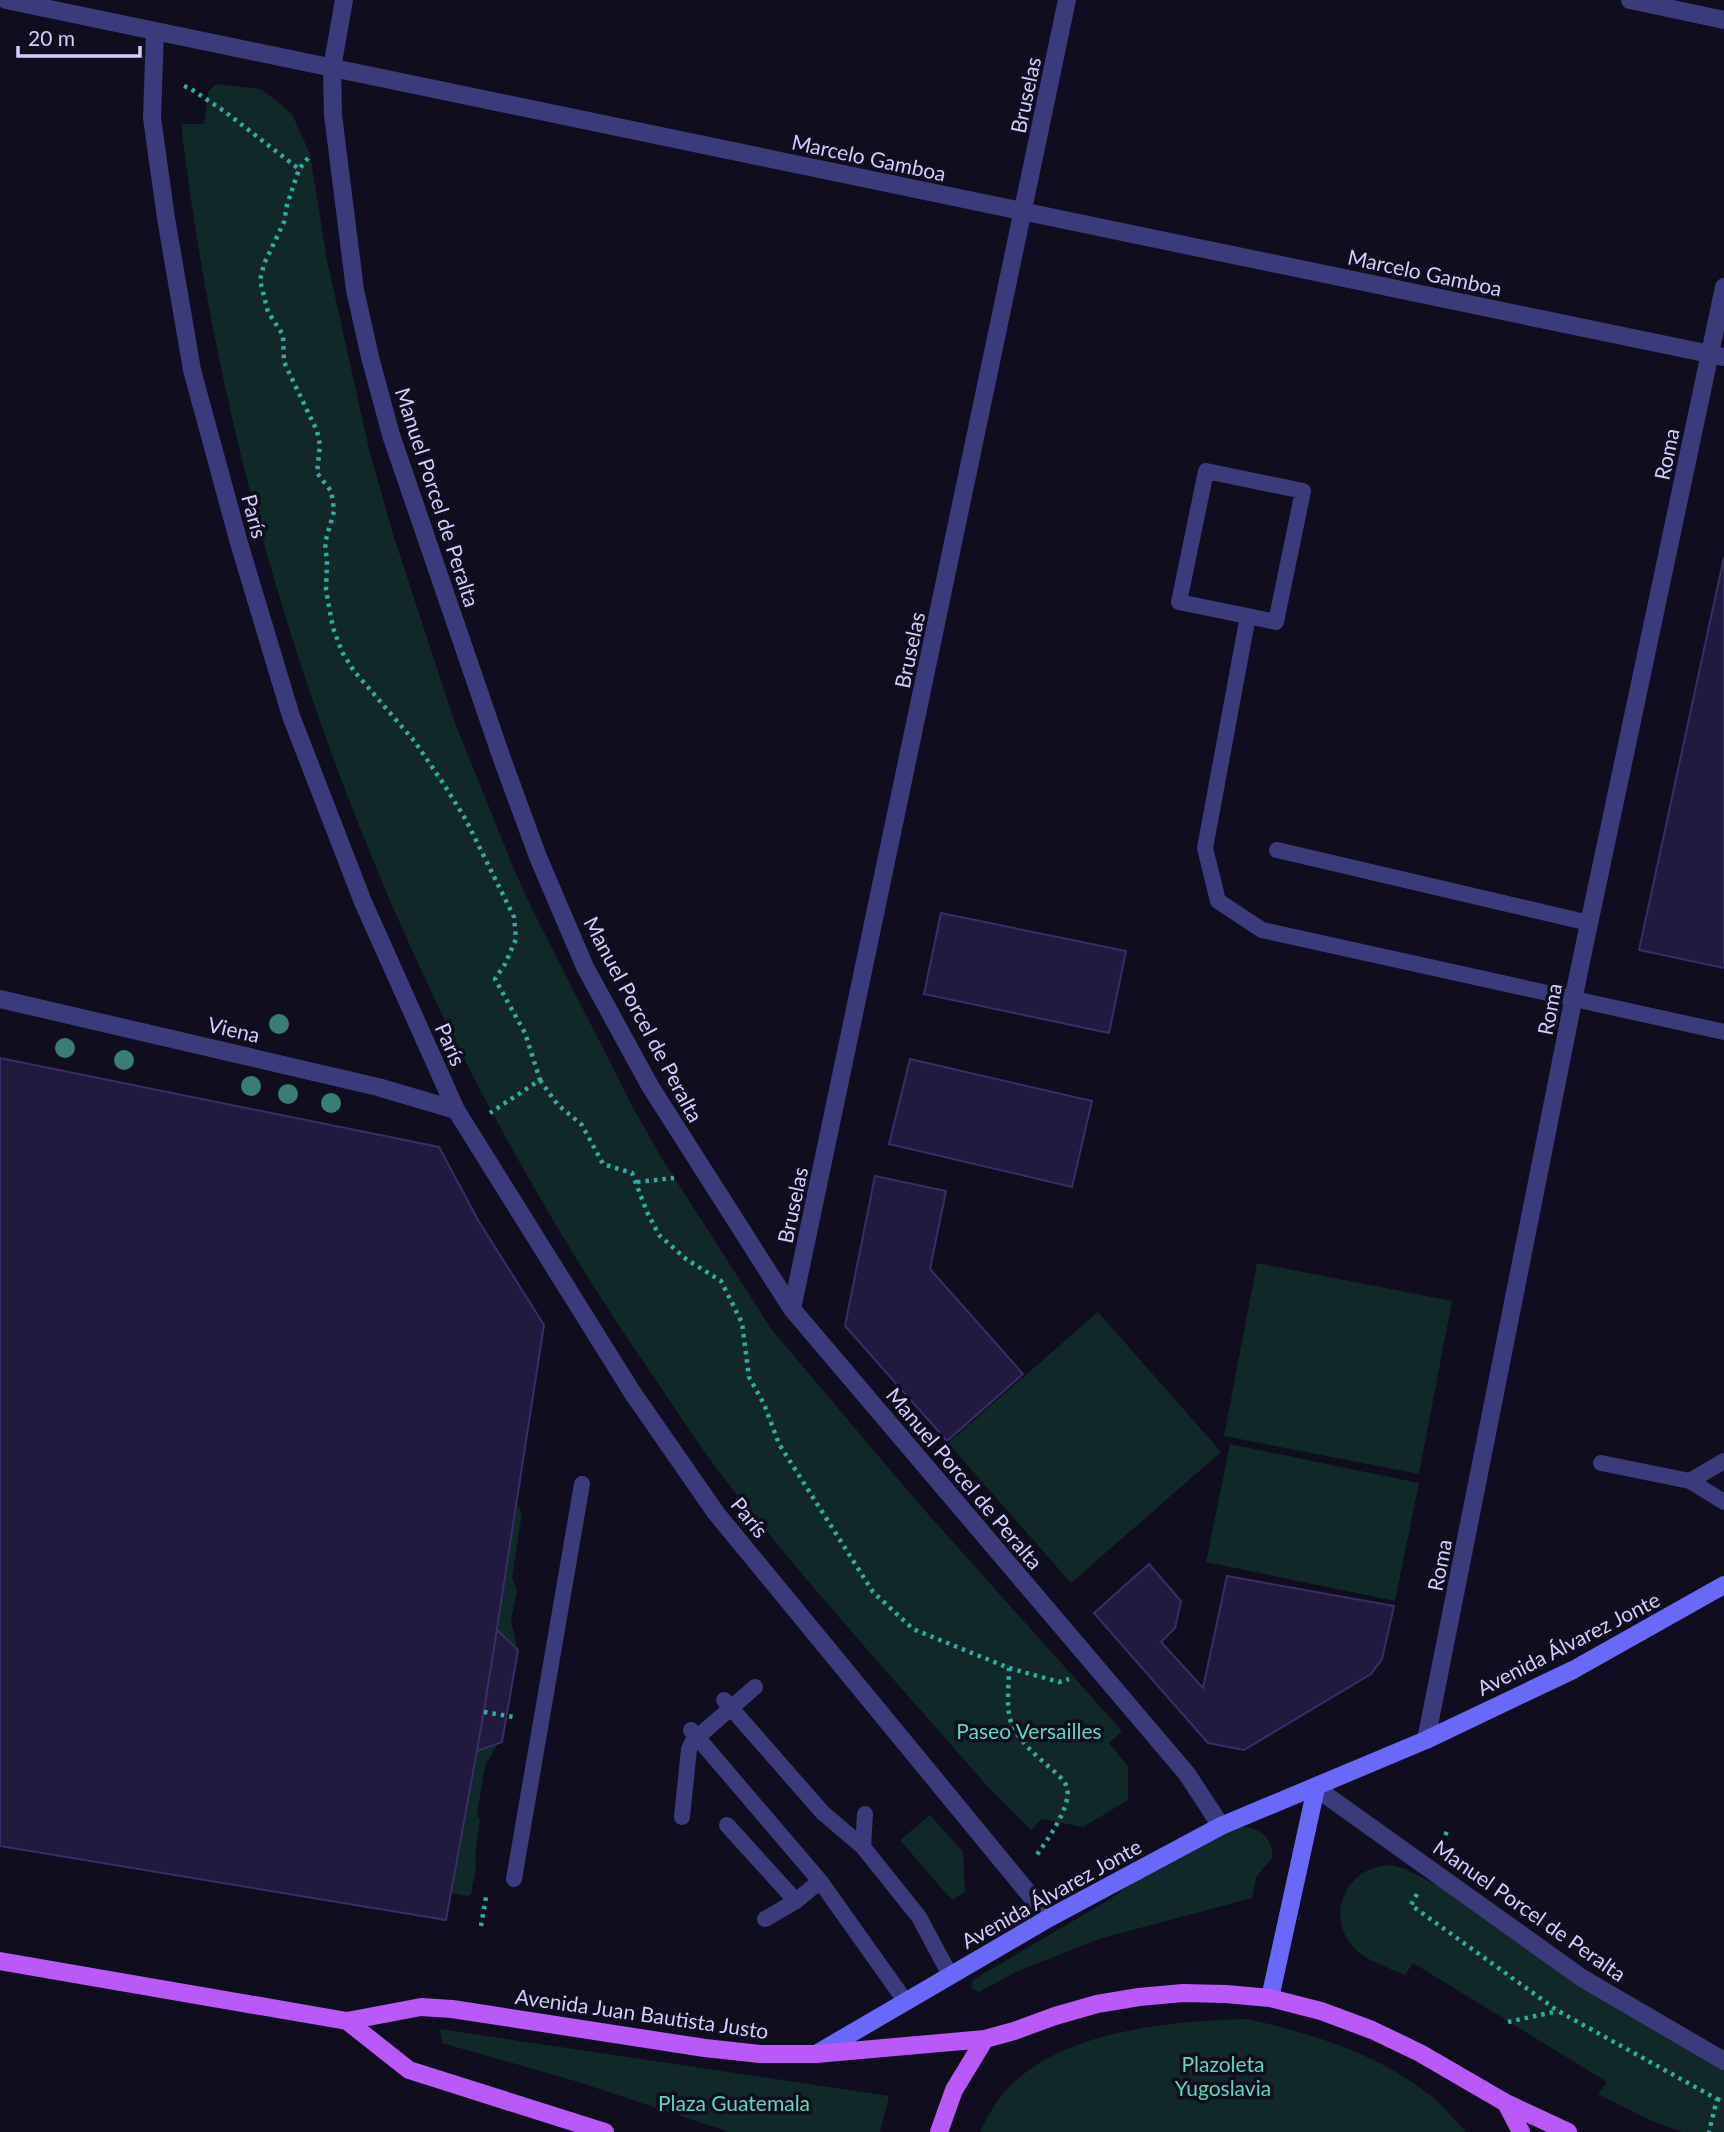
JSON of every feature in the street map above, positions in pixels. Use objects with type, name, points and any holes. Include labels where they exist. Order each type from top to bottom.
[{"type":"main road","name":"Avenida Juan Bautista Justo","points":[[0,1961],[347,2021],[421,2007],[760,2054],[816,2054],[985,2039],[1076,2010],[1139,1997],[1194,1993],[1270,1998],[1321,2011],[1372,2030],[1420,2053],[1506,2103],[1568,2132]]},
{"type":"main road","name":"Avenida Juan Bautista Justo","points":[[347,2021],[409,2070],[601,2131]]},
{"type":"main road","points":[[939,2132],[954,2090],[985,2039]]},
{"type":"main road","points":[[1506,2103],[1521,2132]]},
{"type":"street","name":"Marcelo Gamboa","points":[[6,0],[1717,356]]},
{"type":"street","name":"Manuel Porcel de Peralta","points":[[344,0],[332,68],[333,115],[355,290],[391,435],[501,756],[538,857],[585,967],[650,1086],[792,1309],[1187,1774],[1221,1826]]},
{"type":"street","name":"Bruselas","points":[[792,1309],[1067,0]]},
{"type":"street","points":[[1630,0],[1724,20]]},
{"type":"street","name":"París","points":[[155,32],[152,118],[192,370],[239,543],[291,716],[363,902],[456,1110],[605,1350],[716,1513],[1049,1918]]},
{"type":"street","name":"Roma","points":[[1426,1740],[1589,923],[1717,356],[1724,287]]},
{"type":"street","name":"Viena","points":[[0,999],[378,1087],[456,1110]]},
{"type":"street","name":"Avenida Álvarez Jonte","points":[[816,2054],[1049,1918],[1221,1826],[1426,1740],[1573,1670],[1724,1585]]},
{"type":"street","name":"Manuel Porcel de Peralta","points":[[1316,1788],[1583,1978],[1724,2060]]},
{"type":"street","points":[[1270,1998],[1316,1788]]},
{"type":"lane","points":[[1206,471],[1303,491],[1276,622],[1248,617],[1179,603],[1206,471]]},
{"type":"lane","points":[[1248,617],[1205,848],[1218,901],[1262,930],[1724,1032]]},
{"type":"lane","points":[[1277,850],[1589,923]]},
{"type":"lane","points":[[1690,1481],[1724,1461]]},
{"type":"lane","points":[[1601,1463],[1690,1481],[1724,1502]]},
{"type":"lane","points":[[514,1879],[582,1484]]},
{"type":"lane","points":[[682,1817],[689,1749],[693,1741],[755,1687]]},
{"type":"lane","points":[[723,1700],[823,1813],[863,1847],[919,1917],[950,1975]]},
{"type":"lane","points":[[691,1730],[790,1843],[906,2002]]},
{"type":"lane","points":[[863,1847],[864,1814]]},
{"type":"lane","points":[[727,1825],[796,1901]]},
{"type":"lane","points":[[765,1919],[796,1901],[820,1881]]},
{"type":"path","points":[[152,76],[191,89],[299,169]]},
{"type":"path","points":[[333,115],[299,169],[284,222],[261,272],[260,280],[268,312],[283,335],[284,362],[317,431],[320,445],[317,473],[331,491],[334,511],[325,543],[326,590],[333,628],[342,652],[354,671],[415,742],[443,783],[466,820],[514,917],[516,939],[495,979],[524,1033],[540,1080],[557,1104],[582,1125],[603,1164],[632,1173],[659,1235],[686,1259],[721,1281],[742,1323],[749,1377],[764,1404],[779,1444],[873,1592],[913,1629],[1009,1668],[1059,1682],[1098,1669]]},
{"type":"path","points":[[467,1127],[540,1080]]},
{"type":"path","points":[[1009,1668],[1008,1703],[1012,1725],[1027,1747],[1065,1783],[1068,1791],[1068,1800],[1057,1823],[1018,1880]]},
{"type":"path","points":[[484,1712],[515,1717]]},
{"type":"path","points":[[481,1926],[486,1897]]},
{"type":"path","points":[[1508,2022],[1558,2011]]},
{"type":"path","points":[[1717,2099],[1724,2101]]},
{"type":"green space","name":"Paseo Versailles","points":[[216,84],[260,89],[273,98],[292,114],[310,154],[327,260],[369,449],[392,531],[455,723],[533,911],[661,1157],[772,1330],[919,1504],[1122,1731],[1109,1743],[1128,1766],[1128,1800],[1083,1827],[1041,1819],[1031,1830],[988,1787],[825,1601],[731,1487],[634,1348],[547,1210],[468,1067],[398,919],[337,768],[284,613],[241,455],[207,295],[182,133],[182,124],[204,124],[208,92]]},
{"type":"green space","points":[[1257,1263],[1452,1301],[1419,1474],[1224,1436]]},
{"type":"green space","points":[[1098,1312],[1221,1452],[1071,1583],[948,1443]]},
{"type":"green space","points":[[1230,1444],[1419,1483],[1395,1601],[1206,1562]]},
{"type":"green space","points":[[517,1504],[522,1513],[512,1578],[517,1590],[511,1620],[517,1648],[497,1630]]},
{"type":"green space","points":[[498,1744],[485,1766],[477,1814],[480,1820],[471,1894],[468,1896],[451,1893],[477,1751]]},
{"type":"green space","points":[[930,1815],[963,1852],[965,1892],[952,1900],[900,1840]]},
{"type":"green space","points":[[1231,1826],[1254,1829],[1269,1841],[1273,1857],[1256,1877],[1252,1898],[1099,1939],[1018,1971],[979,1992],[971,1988],[973,1980],[1110,1899],[1197,1839]]},
{"type":"green space","points":[[1391,1865],[1405,1869],[1448,1891],[1724,2068],[1724,2132],[1682,2132],[1652,2121],[1598,2094],[1607,2082],[1413,1963],[1405,1975],[1358,1952],[1346,1938],[1342,1928],[1340,1917],[1344,1896],[1356,1879],[1365,1872]]},
{"type":"green space","name":"Plazoleta Yugoslavia","points":[[1247,2019],[1322,2039],[1393,2070],[1436,2100],[1466,2132],[980,2132],[1000,2097],[1009,2087],[1032,2068],[1059,2053],[1120,2032],[1153,2026]]},
{"type":"green space","name":"Plaza Guatemala","points":[[440,2029],[889,2096],[880,2132],[729,2132],[575,2081],[442,2043]]},
{"type":"building","points":[[1724,557],[1724,968],[1639,950]]},
{"type":"building","points":[[941,913],[1126,951],[1109,1033],[924,994]]},
{"type":"building","points":[[0,1058],[439,1147],[478,1220],[544,1325],[484,1712],[446,1920],[0,1846]]},
{"type":"building","points":[[910,1059],[1092,1101],[1072,1187],[889,1144]]},
{"type":"building","points":[[875,1176],[946,1191],[930,1269],[1023,1374],[947,1441],[845,1326]]},
{"type":"building","points":[[1149,1564],[1181,1601],[1175,1628],[1161,1642],[1203,1688],[1227,1576],[1394,1606],[1382,1659],[1371,1674],[1244,1750],[1208,1743],[1094,1613]]},
{"type":"building","points":[[497,1630],[518,1650],[502,1742],[477,1751]]}]
